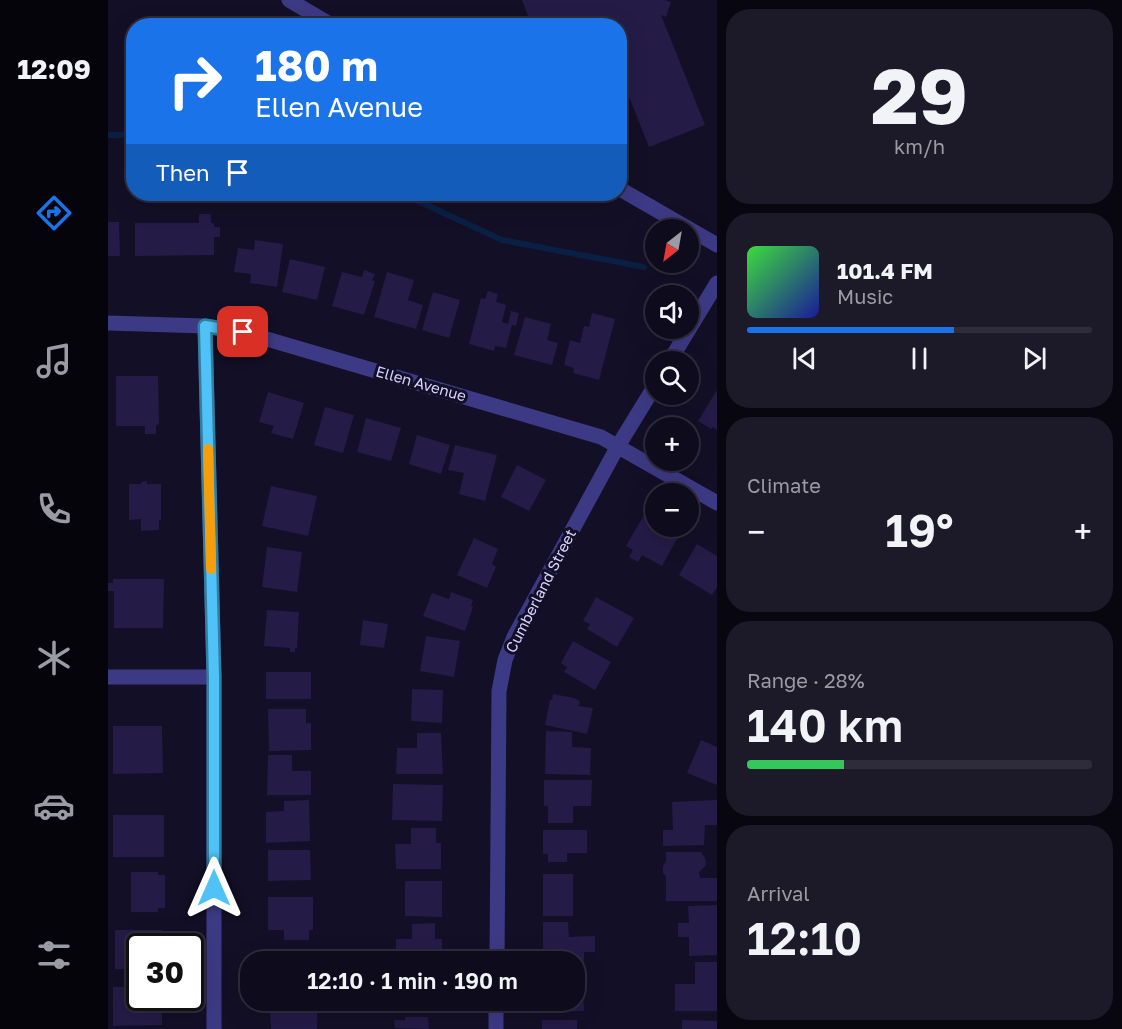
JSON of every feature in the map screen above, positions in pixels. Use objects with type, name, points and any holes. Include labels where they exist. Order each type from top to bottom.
[{"type":"street","points":[[289,0],[319,18]]},
{"type":"street","points":[[627,193],[717,245]]},
{"type":"street","points":[[676,351],[717,283]]},
{"type":"street","name":"Ellen Avenue","points":[[108,323],[205,326],[243,332],[601,437],[717,503]]},
{"type":"street","points":[[205,326],[214,677],[214,1029]]},
{"type":"street","name":"Cumberland Street","points":[[497,951],[499,691],[506,660],[514,638],[618,446],[645,402]]},
{"type":"street","points":[[108,676],[214,677]]},
{"type":"street","points":[[496,1011],[496,1029]]},
{"type":"building","points":[[522,0],[664,0],[671,2],[666,17],[661,15],[705,125],[649,147],[627,92],[627,18],[529,18]]},
{"type":"building","points":[[199,214],[211,214],[211,223],[214,223],[214,227],[220,227],[220,237],[214,237],[214,255],[135,256],[135,223],[199,223]]},
{"type":"building","points":[[108,222],[119,222],[120,256],[108,256]]},
{"type":"building","points":[[255,240],[283,244],[277,287],[250,283],[251,274],[234,272],[238,248],[254,250]]},
{"type":"building","points":[[290,259],[325,267],[317,300],[282,292]]},
{"type":"building","points":[[364,270],[375,274],[372,280],[375,281],[364,315],[332,306],[342,272],[362,277]]},
{"type":"building","points":[[387,272],[414,280],[408,300],[423,305],[416,329],[374,317]]},
{"type":"building","points":[[488,291],[498,294],[496,302],[506,305],[502,322],[508,324],[511,311],[519,313],[516,326],[512,325],[506,348],[495,346],[494,351],[469,344],[481,298],[485,299]]},
{"type":"building","points":[[433,292],[460,300],[449,338],[422,330]]},
{"type":"building","points":[[592,313],[615,319],[599,380],[573,373],[574,368],[564,365],[570,340],[580,343],[584,326],[589,327]]},
{"type":"building","points":[[525,317],[551,324],[547,340],[558,343],[552,365],[514,355]]},
{"type":"building","points":[[116,376],[158,376],[159,424],[156,426],[156,434],[145,434],[145,426],[116,426]]},
{"type":"building","points":[[717,390],[717,430],[713,427],[711,429],[699,419]]},
{"type":"building","points":[[268,392],[304,403],[293,439],[271,433],[274,426],[259,422]]},
{"type":"building","points":[[325,407],[354,415],[343,453],[314,445]]},
{"type":"building","points":[[366,418],[401,428],[391,461],[357,452]]},
{"type":"building","points":[[417,435],[450,445],[441,474],[409,464]]},
{"type":"building","points":[[455,445],[497,455],[485,501],[459,494],[464,473],[448,470]]},
{"type":"building","points":[[517,465],[546,480],[529,511],[501,497]]},
{"type":"building","points":[[147,481],[147,484],[161,484],[159,530],[141,531],[141,519],[129,520],[129,484],[141,484]]},
{"type":"building","points":[[271,486],[317,496],[308,536],[262,526]]},
{"type":"building","points":[[644,515],[645,537],[678,537],[662,566],[642,555],[638,562],[629,557],[633,550],[626,546]]},
{"type":"building","points":[[474,538],[498,549],[492,564],[496,567],[487,588],[457,575]]},
{"type":"building","points":[[697,544],[717,556],[717,587],[712,595],[679,575]]},
{"type":"building","points":[[267,547],[302,552],[297,592],[262,587]]},
{"type":"building","points":[[113,579],[164,579],[163,628],[114,628],[114,591],[108,591],[108,583],[113,583]]},
{"type":"building","points":[[451,592],[473,600],[465,631],[423,616],[432,593],[449,599]]},
{"type":"building","points":[[596,597],[634,618],[617,647],[587,629],[590,624],[583,621]]},
{"type":"building","points":[[267,610],[299,612],[295,652],[290,652],[290,648],[264,646]]},
{"type":"building","points":[[363,620],[388,624],[384,648],[360,645]]},
{"type":"building","points":[[426,636],[460,641],[454,677],[420,671]]},
{"type":"building","points":[[573,641],[611,662],[595,690],[564,672],[567,667],[561,663]]},
{"type":"building","points":[[266,672],[311,672],[311,699],[266,699]]},
{"type":"building","points":[[412,689],[443,690],[442,723],[411,721]]},
{"type":"building","points":[[553,694],[574,698],[580,701],[579,706],[593,708],[587,734],[545,725]]},
{"type":"building","points":[[268,709],[306,709],[306,723],[311,723],[311,750],[269,751]]},
{"type":"building","points":[[113,726],[162,726],[163,773],[113,774]]},
{"type":"building","points":[[546,731],[572,732],[572,747],[591,748],[590,775],[545,774]]},
{"type":"building","points":[[417,733],[441,733],[443,774],[396,774],[397,748],[417,748]]},
{"type":"building","points":[[701,740],[717,747],[717,785],[687,773]]},
{"type":"building","points":[[268,755],[292,755],[292,771],[311,771],[311,795],[267,795]]},
{"type":"building","points":[[544,780],[592,780],[591,806],[573,806],[573,823],[548,823],[548,806],[544,806]]},
{"type":"building","points":[[393,784],[443,785],[442,821],[392,820]]},
{"type":"building","points":[[309,800],[310,841],[266,843],[266,812],[284,811],[284,801]]},
{"type":"building","points":[[717,800],[717,825],[705,825],[704,845],[663,846],[663,830],[673,830],[672,802]]},
{"type":"building","points":[[113,815],[164,815],[164,857],[113,857]]},
{"type":"building","points":[[411,828],[436,828],[436,843],[441,843],[441,869],[396,869],[395,844],[411,844]]},
{"type":"building","points":[[543,830],[587,830],[587,853],[567,853],[567,862],[548,862],[548,854],[543,854]]},
{"type":"building","points":[[268,850],[310,850],[311,880],[268,881]]},
{"type":"building","points":[[666,852],[701,852],[706,865],[699,872],[700,878],[717,878],[717,901],[666,901],[666,876],[663,873],[663,866],[666,861]]},
{"type":"building","points":[[131,872],[158,872],[158,875],[165,875],[165,908],[158,908],[158,912],[131,912]]},
{"type":"building","points":[[543,874],[573,874],[573,916],[543,916]]},
{"type":"building","points":[[405,881],[442,881],[442,917],[405,916]]},
{"type":"building","points":[[268,897],[313,897],[313,930],[309,930],[309,940],[284,940],[284,930],[268,930]]},
{"type":"building","points":[[717,905],[717,955],[689,956],[689,937],[678,937],[678,923],[689,923],[688,906]]},
{"type":"building","points":[[543,922],[568,922],[569,937],[595,936],[595,952],[543,951]]},
{"type":"building","points":[[435,923],[435,939],[442,939],[442,951],[396,951],[396,939],[412,939],[412,924]]},
{"type":"building","points":[[115,930],[162,930],[162,933],[126,933],[126,969],[115,969]]},
{"type":"building","points":[[268,950],[318,950],[318,951]]},
{"type":"building","points":[[695,962],[717,962],[717,1011],[675,1011],[675,984],[695,984]]},
{"type":"building","points":[[113,987],[126,987],[126,1011],[162,1011],[162,1025],[113,1026]]},
{"type":"building","points":[[270,1011],[317,1011],[317,1029],[271,1029]]},
{"type":"building","points":[[405,1017],[428,1017],[429,1029],[395,1028],[394,1020],[405,1020]]},
{"type":"building","points":[[542,1020],[577,1020],[577,1029],[542,1029]]},
{"type":"building","points":[[682,1020],[717,1021],[717,1029],[682,1029]]},
{"type":"waterway","points":[[108,135],[126,135]]},
{"type":"waterway","points":[[418,201],[502,240],[644,267]]},
{"type":"slow traffic","points":[[208,449],[211,569]]},
{"type":"route","points":[[214,888],[214,677],[205,326],[243,332]]}]
